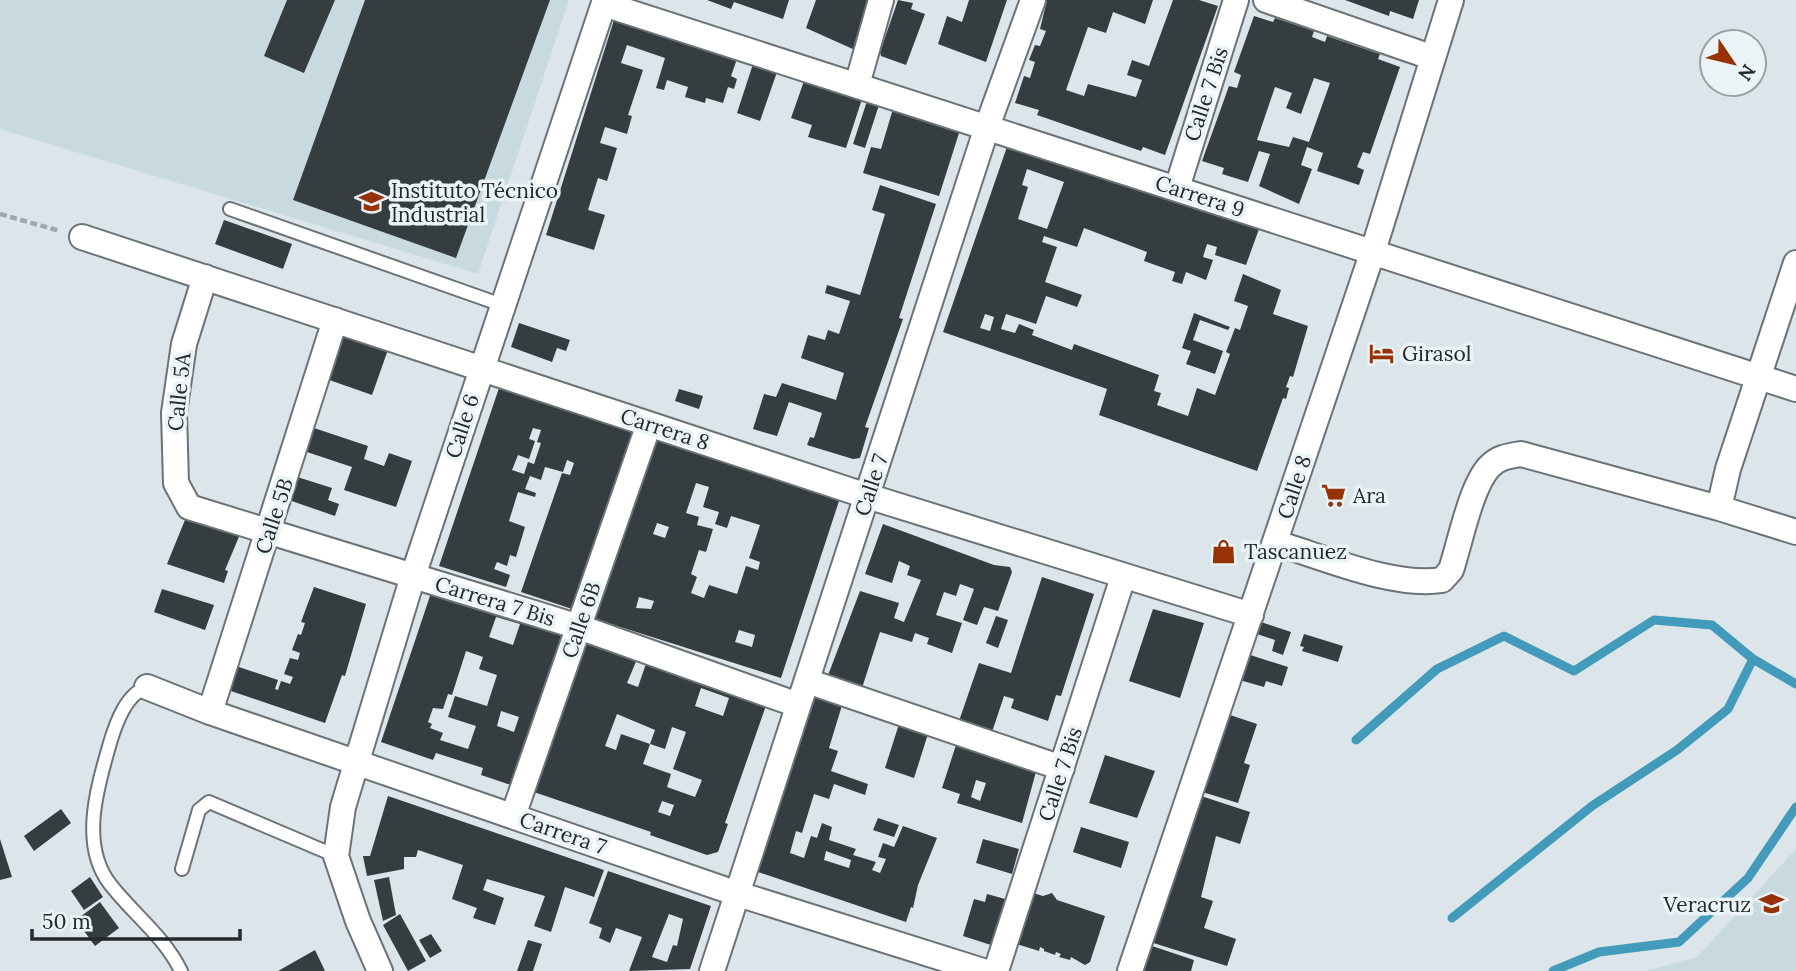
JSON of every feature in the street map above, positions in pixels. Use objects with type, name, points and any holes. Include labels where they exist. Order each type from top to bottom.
[{"type":"street","points":[[857,85],[881,0]]},
{"type":"street","name":"Calle 7","points":[[712,971],[987,127],[1033,0]]},
{"type":"street","name":"Calle 7 Bis","points":[[1177,188],[1236,0]]},
{"type":"street","points":[[1266,0],[1431,57]]},
{"type":"street","name":"Calle 8","points":[[1130,971],[1373,251],[1431,57],[1451,0]]},
{"type":"street","name":"Carrera 9","points":[[604,2],[1796,388]]},
{"type":"street","name":"Calle 6","points":[[336,856],[355,762],[413,576],[604,2]]},
{"type":"street","name":"Carrera 8","points":[[82,237],[867,496],[1251,615]]},
{"type":"street","points":[[1719,508],[1757,376],[1796,263]]},
{"type":"street","name":"Calle 5A","points":[[189,507],[176,483],[174,413],[184,344],[205,277]]},
{"type":"street","name":"Calle 5B","points":[[210,712],[335,320]]},
{"type":"street","name":"Calle 6B","points":[[513,816],[649,424]]},
{"type":"street","points":[[1276,543],[1401,579],[1427,583],[1443,580],[1451,570],[1480,480],[1490,465],[1503,457],[1521,454],[1796,531]]},
{"type":"street","name":"Carrera 7 Bis","points":[[189,507],[579,627],[798,705]]},
{"type":"street","name":"Calle 7 Bis","points":[[996,971],[1123,577]]},
{"type":"street","points":[[807,681],[1062,768]]},
{"type":"street","name":"Carrera 7","points":[[147,687],[210,712],[738,894],[983,971]]},
{"type":"street","points":[[336,856],[358,921],[380,971]]},
{"type":"lane","points":[[230,209],[502,305]]},
{"type":"lane","points":[[147,687],[136,690],[130,698],[113,734],[94,800],[93,840],[107,882],[171,950],[181,971]]},
{"type":"lane","points":[[182,869],[199,810],[208,802],[336,856]]},
{"type":"path","points":[[0,214],[82,237]]},
{"type":"shaded area","name":"Instituto Técnico Industrial","points":[[0,0],[569,0],[478,274],[0,129]]},
{"type":"shaded area","name":"Veracruz","points":[[1796,849],[1796,971],[1646,971],[1697,957]]},
{"type":"building","points":[[287,0],[335,0],[304,73],[264,56]]},
{"type":"building","points":[[365,0],[550,0],[456,258],[293,200]]},
{"type":"building","points":[[707,0],[789,0],[783,19],[734,2],[731,9]]},
{"type":"building","points":[[816,0],[873,0],[855,50],[806,28]]},
{"type":"building","points":[[898,0],[913,3],[911,9],[925,14],[906,65],[881,56],[880,52]]},
{"type":"building","points":[[969,0],[1007,0],[986,62],[938,44],[947,16],[962,22]]},
{"type":"building","points":[[1047,0],[1153,0],[1145,24],[1113,12],[1106,33],[1088,27],[1066,90],[1084,96],[1088,84],[1136,97],[1142,80],[1127,75],[1132,60],[1149,66],[1173,0],[1199,0],[1218,6],[1165,155],[1143,147],[1141,151],[1037,115],[1039,110],[1015,103],[1024,76],[1030,78],[1035,62],[1029,60],[1035,45],[1040,46],[1046,31],[1040,29]]},
{"type":"building","points":[[1345,0],[1419,0],[1413,19],[1390,11],[1389,16]]},
{"type":"building","points":[[1254,16],[1273,22],[1275,18],[1314,31],[1312,37],[1325,42],[1327,36],[1380,54],[1378,59],[1400,67],[1370,154],[1363,152],[1357,167],[1364,170],[1359,185],[1317,171],[1323,153],[1307,147],[1301,165],[1312,169],[1299,204],[1259,186],[1270,154],[1259,151],[1248,182],[1222,174],[1224,168],[1202,161],[1229,86],[1237,88],[1241,75],[1234,72]],"holes":[[[1314,78],[1330,83],[1309,142],[1293,137],[1289,147],[1257,140],[1275,87],[1292,93],[1286,108],[1301,114]]]},
{"type":"building","points":[[614,20],[737,59],[731,76],[737,79],[734,89],[728,87],[723,103],[706,98],[705,103],[685,97],[688,87],[667,80],[664,90],[656,88],[665,58],[627,45],[621,63],[643,70],[628,115],[632,116],[627,134],[605,127],[600,143],[617,148],[607,181],[598,178],[588,210],[605,215],[594,250],[546,235]]},
{"type":"building","points":[[753,64],[777,72],[760,121],[737,113]]},
{"type":"building","points":[[804,81],[862,99],[846,148],[808,137],[812,125],[791,118]]},
{"type":"building","points":[[867,101],[879,105],[865,148],[853,144]]},
{"type":"building","points":[[893,109],[960,130],[939,196],[863,173],[871,147],[881,149]]},
{"type":"building","points":[[1009,141],[1259,229],[1246,265],[1215,255],[1217,247],[1207,244],[1203,257],[1213,260],[1206,280],[1186,272],[1182,284],[1172,281],[1175,272],[1144,261],[1147,252],[1084,228],[1077,247],[1044,236],[1042,242],[1057,247],[1045,282],[1082,295],[1077,307],[1046,296],[1036,324],[1006,314],[1001,329],[1015,333],[1019,324],[1034,330],[1032,335],[1072,350],[1074,344],[1159,375],[1154,391],[1161,393],[1157,405],[1188,416],[1197,388],[1215,395],[1230,354],[1226,352],[1235,328],[1240,330],[1248,306],[1234,301],[1243,274],[1281,290],[1273,314],[1308,326],[1293,377],[1290,376],[1286,387],[1289,388],[1286,399],[1283,398],[1257,471],[1099,415],[1107,389],[943,332]],"holes":[[[1027,169],[1064,182],[1047,229],[1018,219],[1028,187],[1022,185]],[[985,314],[994,317],[990,331],[980,328]]]},
{"type":"building","points":[[880,185],[936,204],[899,318],[903,319],[865,427],[869,428],[860,458],[853,459],[807,445],[810,437],[814,438],[822,413],[789,402],[777,436],[753,429],[764,394],[776,397],[782,383],[836,400],[844,373],[801,358],[808,335],[825,340],[828,330],[839,334],[850,301],[825,293],[827,285],[860,295],[885,214],[872,210]]},
{"type":"building","points":[[224,220],[292,244],[283,269],[215,244]]},
{"type":"building","points":[[1194,313],[1230,327],[1228,330],[1200,320],[1193,340],[1223,351],[1215,374],[1186,364],[1191,351],[1182,348]]},
{"type":"building","points":[[519,323],[570,340],[566,351],[557,348],[552,362],[511,347]]},
{"type":"building","points":[[336,326],[390,344],[372,395],[318,376]]},
{"type":"building","points":[[500,385],[635,429],[575,610],[521,592],[562,473],[570,475],[574,463],[567,460],[563,472],[545,467],[541,480],[530,476],[525,489],[536,493],[535,497],[518,492],[509,521],[525,527],[516,557],[510,555],[507,566],[497,562],[494,569],[510,575],[506,587],[439,566]],"holes":[[[533,428],[541,430],[537,442],[541,443],[534,464],[528,462],[524,474],[512,470],[518,455],[529,459],[535,441],[529,439]]]},
{"type":"building","points":[[679,389],[703,396],[699,409],[675,401]]},
{"type":"building","points":[[305,425],[368,446],[364,459],[384,466],[389,453],[412,461],[396,507],[344,490],[352,467],[298,449]]},
{"type":"building","points":[[655,435],[840,498],[781,678],[592,618]],"holes":[[[696,483],[709,487],[703,507],[719,512],[715,524],[727,528],[731,516],[760,525],[749,558],[760,562],[758,570],[746,566],[737,594],[709,585],[704,598],[691,593],[697,577],[691,574],[699,550],[706,552],[713,529],[697,525],[699,517],[686,513]],[[657,523],[669,527],[665,538],[653,534]],[[639,597],[654,601],[651,609],[636,608]],[[739,630],[755,635],[752,647],[735,642]]]},
{"type":"building","points":[[291,475],[332,488],[328,500],[339,504],[335,516],[283,498]]},
{"type":"building","points":[[187,515],[241,532],[225,570],[228,571],[224,583],[167,564]]},
{"type":"building","points":[[883,524],[994,565],[1010,567],[1012,572],[998,611],[984,607],[977,625],[963,620],[974,589],[960,584],[956,596],[944,592],[936,615],[962,623],[952,653],[927,644],[929,638],[915,633],[912,642],[880,632],[862,688],[827,678],[860,591],[899,603],[894,618],[904,622],[921,580],[907,575],[910,566],[899,561],[892,583],[865,574]]},
{"type":"building","points":[[1042,577],[1094,594],[1061,696],[1056,695],[1048,721],[1011,708],[1014,699],[1004,696],[992,732],[959,721],[979,663],[1011,673]]},
{"type":"building","points":[[434,584],[570,626],[517,787],[481,775],[483,768],[436,753],[433,760],[381,742]],"holes":[[[496,617],[520,624],[513,645],[489,637]],[[466,651],[483,657],[479,669],[497,675],[487,706],[455,696],[448,717],[476,726],[468,749],[440,740],[443,733],[430,728],[432,724],[428,722],[433,708],[443,709],[448,694],[452,695]],[[501,711],[519,717],[514,732],[497,726]]]},
{"type":"building","points":[[314,587],[366,604],[345,676],[342,675],[325,723],[222,688],[230,664],[278,680],[275,689],[278,690],[281,681],[290,684],[293,677],[284,674],[290,658],[298,660],[300,653],[292,650],[298,634],[301,635],[305,623],[301,622]]},
{"type":"building","points":[[162,589],[214,605],[205,630],[154,612]]},
{"type":"building","points":[[1153,609],[1204,623],[1180,698],[1129,681]]},
{"type":"building","points":[[996,616],[1008,620],[998,648],[986,643]]},
{"type":"building","points":[[1252,619],[1291,632],[1283,655],[1272,651],[1275,640],[1248,631]]},
{"type":"building","points":[[585,633],[640,652],[627,683],[638,687],[649,655],[769,697],[725,823],[728,824],[718,852],[707,855],[650,835],[651,832],[531,791]],"holes":[[[701,688],[729,698],[723,716],[695,706]],[[617,714],[655,730],[650,744],[621,734],[616,750],[605,746]],[[672,727],[686,732],[673,769],[702,780],[695,797],[667,787],[671,774],[643,764],[650,744],[665,749]],[[662,801],[674,805],[670,816],[658,812]]]},
{"type":"building","points":[[1304,634],[1343,646],[1338,662],[1302,651],[1304,647],[1300,646]]},
{"type":"building","points":[[1244,653],[1288,667],[1282,686],[1266,681],[1264,687],[1236,679]]},
{"type":"building","points":[[813,692],[843,702],[829,748],[838,751],[831,771],[868,784],[865,795],[834,784],[829,799],[814,794],[802,833],[796,831],[790,853],[804,858],[811,836],[817,838],[822,823],[832,827],[829,840],[856,849],[853,855],[876,862],[872,870],[880,873],[886,859],[878,857],[883,843],[894,847],[903,826],[937,838],[906,922],[758,872]],"holes":[[[826,851],[851,860],[849,868],[824,860]]]},
{"type":"building","points":[[1221,712],[1257,724],[1244,763],[1250,765],[1238,803],[1196,790]]},
{"type":"building","points":[[899,724],[928,734],[914,778],[885,768]]},
{"type":"building","points":[[956,745],[1037,768],[1022,823],[957,803],[960,794],[942,788]],"holes":[[[976,780],[986,783],[980,801],[971,797]]]},
{"type":"building","points":[[1105,755],[1155,771],[1137,818],[1089,803]]},
{"type":"building","points":[[1195,794],[1250,812],[1240,844],[1216,836],[1201,897],[1213,901],[1204,928],[1236,939],[1227,966],[1147,941]]},
{"type":"building","points":[[388,796],[604,870],[594,897],[565,887],[551,932],[534,926],[545,896],[487,879],[483,890],[504,898],[495,925],[473,918],[477,908],[452,899],[463,865],[418,850],[416,857],[404,857],[404,869],[367,876],[363,856],[370,856]]},
{"type":"building","points":[[61,809],[71,823],[34,851],[24,836]]},
{"type":"building","points":[[878,818],[899,825],[894,837],[873,830]]},
{"type":"building","points":[[1081,827],[1129,842],[1121,868],[1073,852]]},
{"type":"building","points":[[0,839],[12,877],[0,880]]},
{"type":"building","points":[[983,839],[1019,849],[1012,874],[976,863]]},
{"type":"building","points":[[608,871],[711,906],[690,969],[629,971],[642,937],[616,928],[610,943],[599,938],[602,928],[589,923]],"holes":[[[669,914],[683,919],[677,946],[673,945],[667,962],[652,957]]]},
{"type":"building","points":[[90,877],[103,897],[84,910],[71,891]]},
{"type":"building","points":[[389,877],[396,915],[383,921],[374,880]]},
{"type":"building","points":[[1033,893],[1043,896],[1052,893],[1057,900],[1105,916],[1090,962],[1085,965],[1071,957],[1070,960],[1059,957],[1061,954],[1056,952],[1055,955],[1044,951],[1040,947],[1039,951],[1014,943]]},
{"type":"building","points":[[987,894],[1005,899],[991,945],[963,936],[974,899],[985,902]]},
{"type":"building","points":[[100,902],[119,928],[95,946],[76,920]]},
{"type":"building","points":[[400,914],[426,961],[408,971],[383,925]]},
{"type":"building","points":[[431,934],[442,951],[430,958],[419,940]]},
{"type":"building","points":[[528,940],[542,944],[533,971],[517,971]]},
{"type":"building","points":[[1146,944],[1194,960],[1191,971],[1138,971]]},
{"type":"building","points":[[315,950],[325,971],[278,971]]},
{"type":"waterway","points":[[1356,740],[1437,669],[1504,636],[1574,671],[1654,620],[1712,625],[1753,659]]},
{"type":"waterway","points":[[1452,918],[1592,806],[1677,750],[1728,709],[1753,659],[1796,684]]},
{"type":"waterway","points":[[1553,971],[1599,952],[1679,942],[1748,878],[1796,807]]},
{"type":"place","name":"Instituto Técnico Industrial","points":[[371,202]]},
{"type":"place","name":"Girasol","points":[[1382,353]]},
{"type":"place","name":"Ara","points":[[1333,495]]},
{"type":"place","name":"Tascanuez","points":[[1224,551]]},
{"type":"place","name":"Veracruz","points":[[1771,904]]}]
